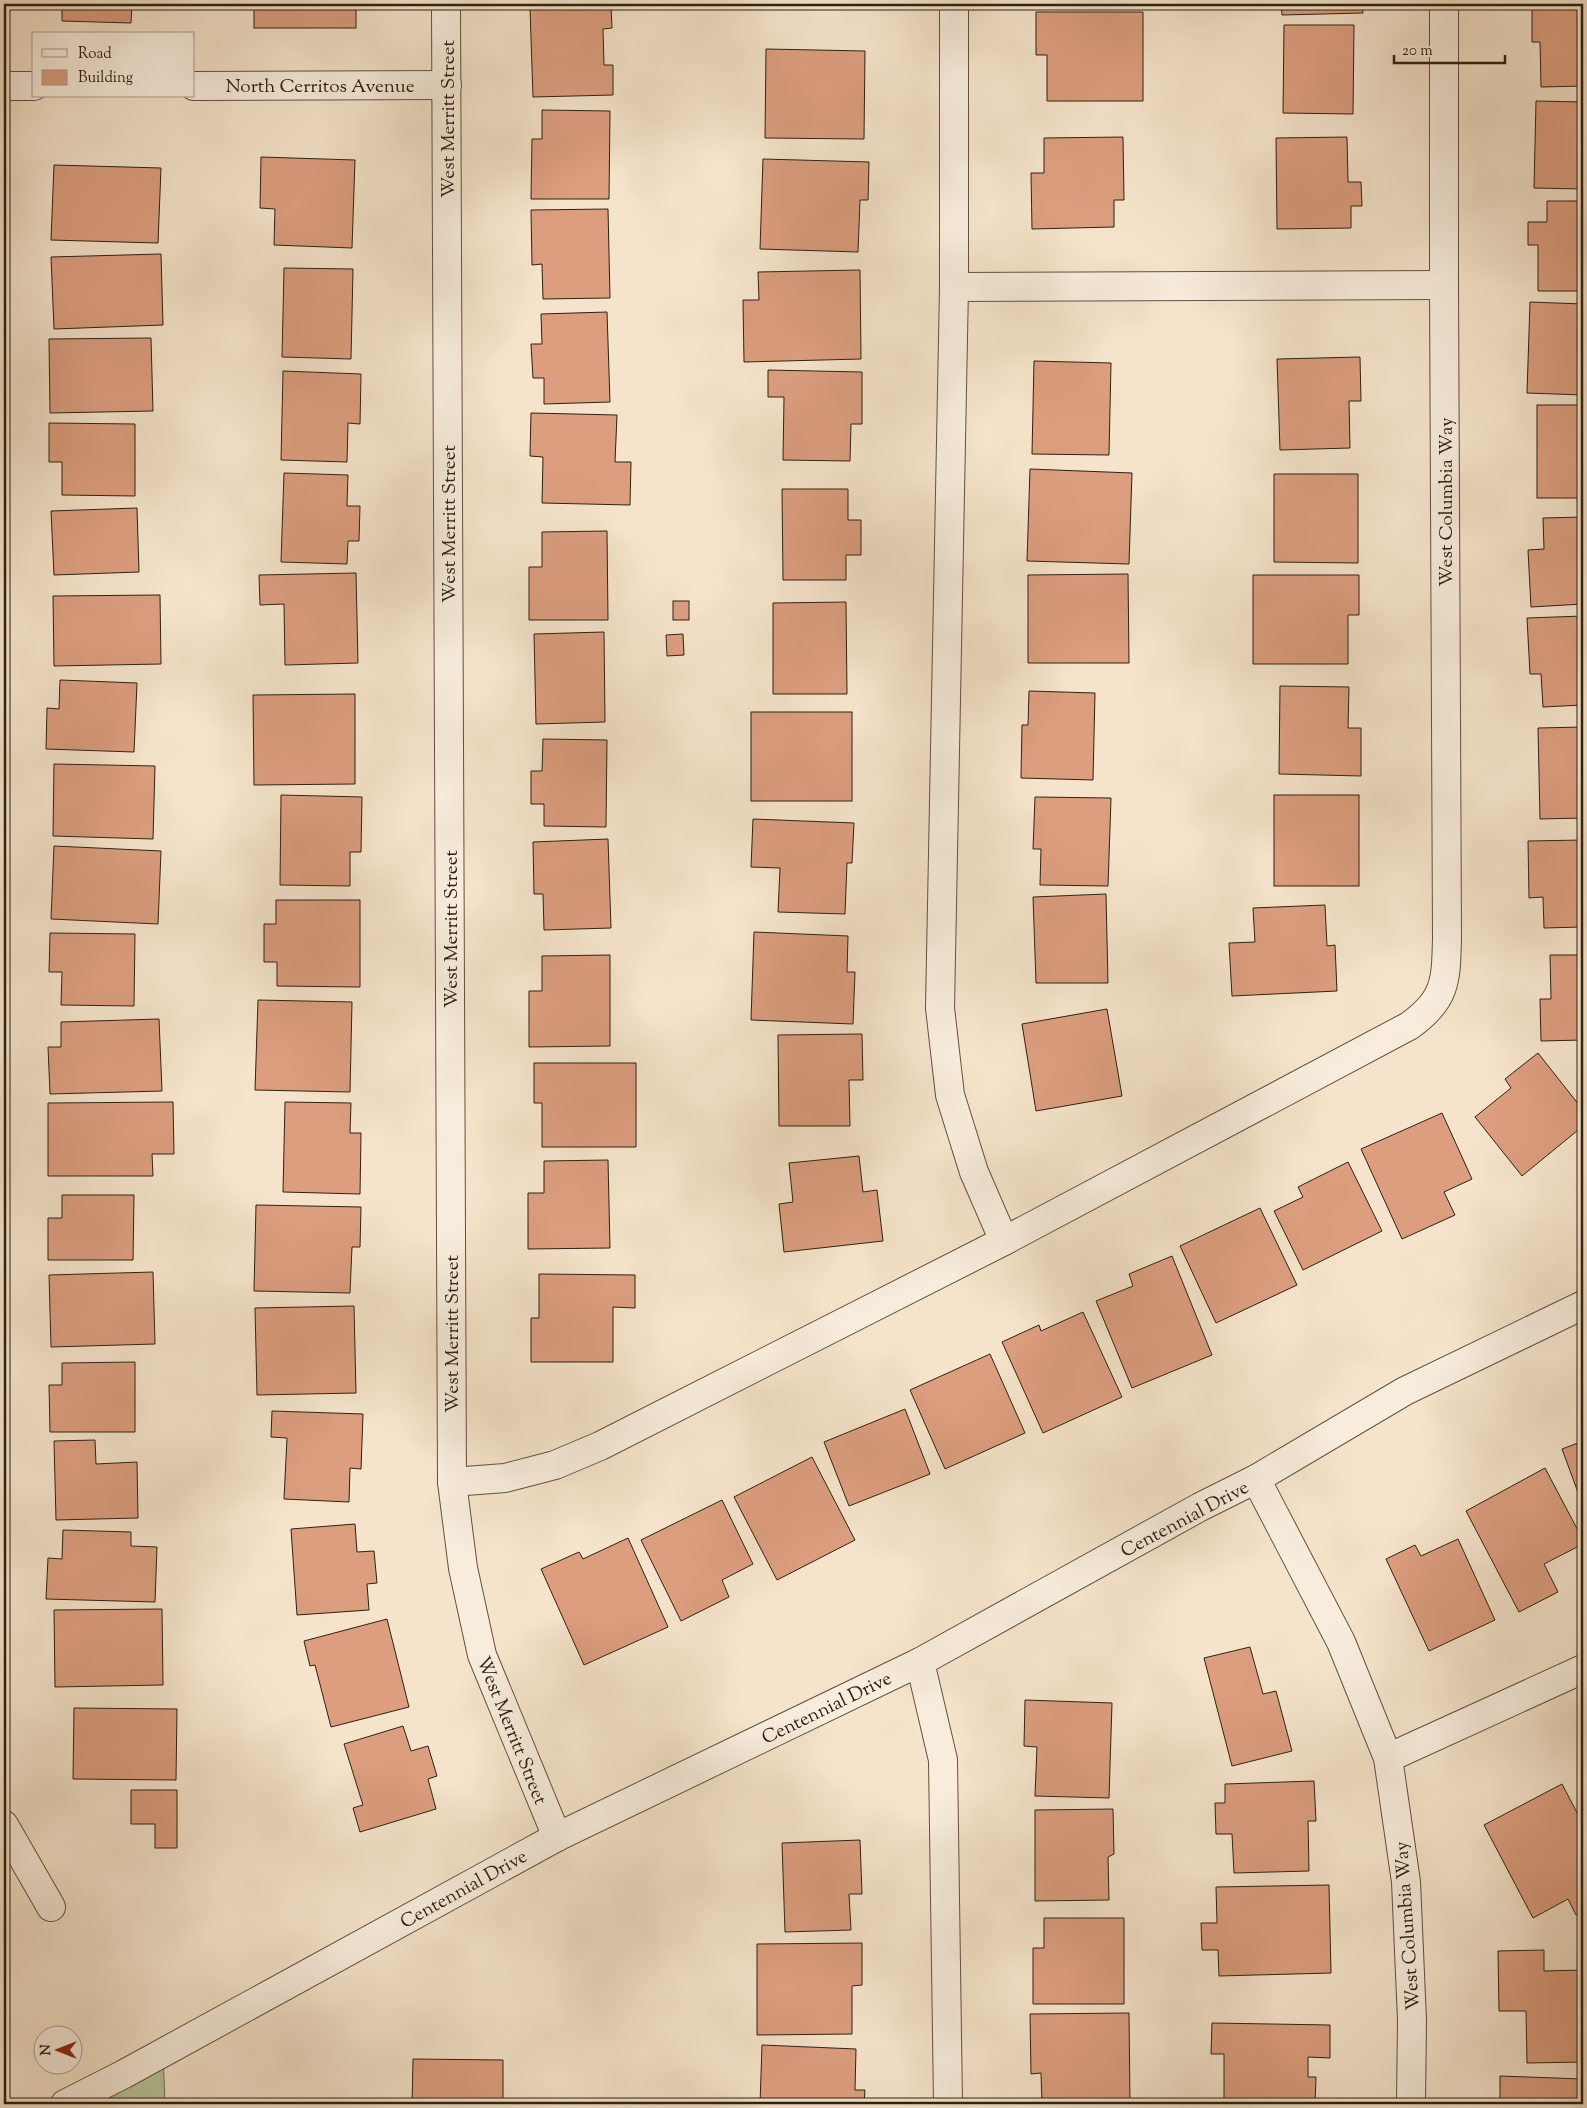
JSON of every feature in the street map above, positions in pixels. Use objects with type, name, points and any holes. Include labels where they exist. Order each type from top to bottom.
[{"type":"street","name":"West Merritt Street","points":[[446,4],[452,1482],[463,1568],[482,1655],[557,1837]]},
{"type":"street","points":[[452,1482],[505,1478],[555,1465],[600,1446],[1004,1241],[974,1172],[950,1095],[940,1008],[954,287],[954,4]]},
{"type":"street","name":"West Columbia Way","points":[[1004,1241],[1409,1026],[1426,1015],[1438,999],[1446,976],[1447,938],[1444,4]]},
{"type":"street","name":"North Cerritos Avenue","points":[[195,86],[447,85]]},
{"type":"street","points":[[4,86],[32,86]]},
{"type":"street","points":[[954,287],[1444,285]]},
{"type":"street","name":"Centennial Drive","points":[[65,2104],[124,2074],[557,1837],[920,1662],[1191,1512],[1256,1479],[1405,1391],[1583,1305]]},
{"type":"street","name":"West Columbia Way","points":[[1256,1479],[1341,1642],[1388,1758],[1406,1882],[1412,2020],[1411,2104]]},
{"type":"street","points":[[920,1662],[943,1760],[948,2104]]},
{"type":"street","points":[[1388,1758],[1583,1669]]},
{"type":"street","points":[[4,1826],[51,1907]]},
{"type":"green space","points":[[163,2053],[165,2104],[67,2104]]},
{"type":"building","points":[[62,4],[132,4],[131,23],[62,21]]},
{"type":"building","points":[[254,4],[356,4],[356,28],[254,28]]},
{"type":"building","points":[[1281,4],[1362,4],[1363,13],[1282,15]]},
{"type":"building","points":[[1532,4],[1583,4],[1583,86],[1541,87],[1540,42],[1532,42]]},
{"type":"building","points":[[611,5],[612,28],[603,29],[604,65],[613,65],[613,95],[533,97],[530,8]]},
{"type":"building","points":[[1036,12],[1143,12],[1143,101],[1047,101],[1047,55],[1036,55]]},
{"type":"building","points":[[1284,25],[1354,25],[1353,114],[1283,113]]},
{"type":"building","points":[[766,49],[865,51],[864,139],[765,138]]},
{"type":"building","points":[[1536,101],[1583,102],[1583,189],[1534,188]]},
{"type":"building","points":[[542,110],[610,111],[609,199],[531,199],[532,139],[542,139]]},
{"type":"building","points":[[1123,137],[1124,200],[1114,200],[1114,227],[1032,229],[1031,173],[1044,173],[1044,138]]},
{"type":"building","points":[[1347,137],[1348,182],[1361,182],[1362,206],[1351,206],[1351,228],[1277,229],[1276,138]]},
{"type":"building","points":[[261,157],[355,160],[352,248],[274,245],[275,209],[260,208]]},
{"type":"building","points":[[763,159],[869,162],[868,200],[860,200],[858,252],[760,249]]},
{"type":"building","points":[[54,165],[161,168],[158,243],[51,240]]},
{"type":"building","points":[[1547,201],[1583,201],[1583,291],[1538,291],[1538,245],[1528,245],[1528,222],[1547,222]]},
{"type":"building","points":[[608,209],[610,298],[543,299],[542,264],[532,265],[531,210]]},
{"type":"building","points":[[161,254],[163,325],[54,329],[51,257]]},
{"type":"building","points":[[284,268],[353,269],[351,359],[282,357]]},
{"type":"building","points":[[860,270],[861,359],[744,362],[743,300],[759,300],[758,272]]},
{"type":"building","points":[[1530,302],[1583,304],[1583,395],[1527,393]]},
{"type":"building","points":[[607,312],[610,402],[544,404],[544,378],[533,378],[531,344],[542,344],[541,314]]},
{"type":"building","points":[[151,338],[153,411],[50,413],[49,339]]},
{"type":"building","points":[[1360,357],[1361,401],[1349,401],[1350,448],[1280,450],[1277,359]]},
{"type":"building","points":[[1034,361],[1111,363],[1109,455],[1032,454]]},
{"type":"building","points":[[768,370],[862,372],[862,424],[851,424],[850,461],[783,460],[784,397],[768,397]]},
{"type":"building","points":[[283,371],[361,374],[360,424],[348,423],[347,462],[281,460]]},
{"type":"building","points":[[1537,405],[1583,405],[1583,498],[1537,498]]},
{"type":"building","points":[[531,413],[617,415],[615,462],[631,462],[630,505],[542,503],[543,457],[530,456]]},
{"type":"building","points":[[49,423],[135,424],[135,496],[62,495],[62,462],[49,462]]},
{"type":"building","points":[[1030,469],[1132,473],[1129,564],[1027,561]]},
{"type":"building","points":[[284,473],[348,475],[347,506],[360,506],[359,541],[348,541],[347,564],[281,562]]},
{"type":"building","points":[[1274,474],[1358,474],[1358,563],[1274,562]]},
{"type":"building","points":[[782,489],[848,489],[848,520],[861,520],[861,555],[846,555],[846,580],[783,580]]},
{"type":"building","points":[[137,508],[139,572],[54,575],[51,511]]},
{"type":"building","points":[[1583,517],[1583,604],[1531,607],[1528,550],[1544,549],[1543,518]]},
{"type":"building","points":[[607,531],[608,620],[529,620],[529,567],[542,567],[542,532]]},
{"type":"building","points":[[356,573],[358,663],[285,665],[284,604],[260,605],[259,575]]},
{"type":"building","points":[[1128,574],[1129,663],[1028,663],[1028,575]]},
{"type":"building","points":[[1253,575],[1359,575],[1359,615],[1348,615],[1348,664],[1253,664]]},
{"type":"building","points":[[160,595],[161,664],[54,666],[53,596]]},
{"type":"building","points":[[673,601],[689,601],[689,620],[673,620]]},
{"type":"building","points":[[846,602],[847,694],[773,694],[773,603]]},
{"type":"building","points":[[1583,616],[1583,705],[1543,707],[1541,674],[1530,674],[1527,618]]},
{"type":"building","points":[[604,632],[605,722],[536,724],[534,634]]},
{"type":"building","points":[[683,634],[684,655],[667,656],[666,635]]},
{"type":"building","points":[[60,680],[137,683],[134,752],[46,749],[47,708],[59,709]]},
{"type":"building","points":[[1280,686],[1349,687],[1348,728],[1361,728],[1361,776],[1279,774]]},
{"type":"building","points":[[1029,691],[1095,693],[1093,780],[1021,778],[1022,725],[1028,725]]},
{"type":"building","points":[[355,694],[355,784],[254,785],[253,695]]},
{"type":"building","points":[[751,712],[852,712],[852,801],[751,801]]},
{"type":"building","points":[[1583,727],[1583,818],[1540,819],[1538,728]]},
{"type":"building","points":[[543,739],[607,740],[606,827],[544,826],[544,804],[531,804],[531,771],[542,771]]},
{"type":"building","points":[[54,764],[155,766],[153,839],[53,836]]},
{"type":"building","points":[[281,795],[362,797],[361,852],[350,852],[350,886],[280,885]]},
{"type":"building","points":[[1274,795],[1359,795],[1359,886],[1274,886]]},
{"type":"building","points":[[1035,797],[1111,798],[1108,886],[1040,885],[1041,849],[1033,849]]},
{"type":"building","points":[[753,819],[854,823],[852,863],[847,863],[845,914],[778,912],[780,868],[751,867]]},
{"type":"building","points":[[608,839],[611,928],[544,930],[543,894],[534,894],[533,842]]},
{"type":"building","points":[[1583,840],[1583,927],[1544,928],[1543,897],[1529,898],[1528,841]]},
{"type":"building","points":[[54,846],[161,851],[158,924],[51,919]]},
{"type":"building","points":[[1106,894],[1108,983],[1036,983],[1033,897]]},
{"type":"building","points":[[276,900],[360,900],[360,987],[277,986],[277,962],[264,962],[264,924],[276,924]]},
{"type":"building","points":[[1325,905],[1327,946],[1335,945],[1337,991],[1232,996],[1229,943],[1255,942],[1253,908]]},
{"type":"building","points":[[754,932],[848,936],[847,972],[855,972],[853,1024],[751,1020]]},
{"type":"building","points":[[50,933],[135,934],[134,1006],[61,1005],[62,972],[49,972]]},
{"type":"building","points":[[610,955],[610,1046],[529,1047],[529,991],[542,991],[542,956]]},
{"type":"building","points":[[1550,955],[1583,955],[1583,1040],[1541,1041],[1540,999],[1551,999]]},
{"type":"building","points":[[258,1000],[352,1002],[350,1092],[255,1090]]},
{"type":"building","points":[[1107,1009],[1122,1096],[1036,1111],[1022,1024]]},
{"type":"building","points":[[159,1019],[162,1091],[50,1094],[48,1047],[61,1047],[61,1022]]},
{"type":"building","points":[[862,1034],[863,1080],[849,1080],[850,1126],[779,1126],[778,1035]]},
{"type":"building","points":[[1538,1053],[1583,1110],[1583,1126],[1522,1176],[1475,1117],[1511,1088],[1505,1079]]},
{"type":"building","points":[[534,1063],[636,1063],[636,1147],[542,1147],[542,1103],[534,1103]]},
{"type":"building","points":[[173,1102],[174,1154],[152,1154],[153,1176],[48,1176],[48,1103]]},
{"type":"building","points":[[285,1102],[351,1103],[350,1133],[361,1133],[360,1194],[283,1192]]},
{"type":"building","points":[[1442,1113],[1472,1179],[1444,1192],[1455,1215],[1402,1239],[1361,1149]]},
{"type":"building","points":[[859,1156],[863,1192],[877,1190],[883,1241],[784,1252],[779,1204],[793,1202],[789,1163]]},
{"type":"building","points":[[608,1160],[610,1248],[528,1249],[528,1193],[544,1193],[544,1161]]},
{"type":"building","points":[[1348,1162],[1382,1231],[1303,1270],[1274,1211],[1303,1197],[1298,1187]]},
{"type":"building","points":[[62,1195],[134,1195],[133,1260],[48,1260],[48,1218],[62,1218]]},
{"type":"building","points":[[256,1205],[361,1207],[360,1247],[352,1247],[350,1293],[254,1291]]},
{"type":"building","points":[[1260,1208],[1297,1285],[1216,1323],[1180,1246]]},
{"type":"building","points":[[1172,1256],[1212,1355],[1132,1388],[1096,1301],[1133,1286],[1129,1274]]},
{"type":"building","points":[[153,1272],[155,1344],[51,1347],[49,1275]]},
{"type":"building","points":[[539,1274],[635,1275],[635,1308],[613,1307],[613,1362],[531,1362],[531,1318],[539,1318]]},
{"type":"building","points":[[354,1306],[356,1393],[257,1395],[255,1308]]},
{"type":"building","points":[[1083,1312],[1122,1397],[1043,1433],[1002,1342],[1039,1325],[1041,1331]]},
{"type":"building","points":[[990,1354],[1025,1433],[945,1469],[910,1390]]},
{"type":"building","points":[[135,1362],[135,1432],[50,1432],[49,1385],[62,1385],[62,1363]]},
{"type":"building","points":[[905,1409],[930,1474],[849,1506],[824,1442]]},
{"type":"building","points":[[272,1411],[363,1414],[361,1469],[350,1468],[349,1502],[284,1499],[287,1438],[271,1437]]},
{"type":"building","points":[[95,1440],[96,1464],[137,1462],[138,1518],[56,1520],[54,1441]]},
{"type":"building","points":[[1583,1441],[1583,1506],[1562,1449]]},
{"type":"building","points":[[812,1457],[855,1540],[777,1580],[734,1497]]},
{"type":"building","points":[[1545,1468],[1583,1540],[1583,1544],[1544,1564],[1558,1592],[1519,1612],[1466,1511]]},
{"type":"building","points":[[722,1500],[753,1564],[722,1580],[729,1597],[681,1621],[641,1540]]},
{"type":"building","points":[[355,1524],[357,1552],[374,1551],[377,1583],[367,1584],[369,1610],[297,1615],[291,1529]]},
{"type":"building","points":[[63,1530],[131,1532],[131,1546],[157,1547],[155,1602],[46,1599],[48,1558],[62,1559]]},
{"type":"building","points":[[628,1538],[668,1627],[584,1665],[541,1569],[579,1552],[583,1559]]},
{"type":"building","points":[[1458,1539],[1495,1620],[1429,1651],[1386,1559],[1415,1545],[1421,1556]]},
{"type":"building","points":[[162,1609],[163,1685],[55,1687],[54,1610]]},
{"type":"building","points":[[387,1619],[409,1707],[331,1727],[315,1665],[310,1666],[304,1641]]},
{"type":"building","points":[[1250,1647],[1263,1694],[1276,1691],[1292,1751],[1232,1766],[1204,1658]]},
{"type":"building","points":[[1025,1700],[1112,1703],[1109,1798],[1035,1796],[1037,1747],[1024,1746]]},
{"type":"building","points":[[74,1708],[177,1709],[176,1780],[73,1779]]},
{"type":"building","points":[[403,1726],[411,1751],[428,1746],[437,1776],[428,1779],[436,1809],[360,1832],[353,1808],[363,1805],[344,1744]]},
{"type":"building","points":[[1314,1781],[1316,1821],[1308,1821],[1309,1871],[1234,1873],[1232,1834],[1216,1834],[1215,1803],[1225,1803],[1225,1784]]},
{"type":"building","points":[[1562,1784],[1583,1824],[1583,1911],[1576,1915],[1568,1899],[1533,1918],[1484,1825]]},
{"type":"building","points":[[131,1790],[177,1790],[177,1848],[155,1848],[155,1824],[131,1824]]},
{"type":"building","points":[[1113,1809],[1114,1854],[1108,1857],[1109,1900],[1035,1901],[1035,1810]]},
{"type":"building","points":[[860,1840],[862,1894],[849,1894],[851,1930],[785,1932],[782,1843]]},
{"type":"building","points":[[1329,1885],[1331,1973],[1219,1976],[1218,1950],[1202,1950],[1201,1923],[1217,1923],[1216,1887]]},
{"type":"building","points":[[1044,1918],[1124,1918],[1124,2004],[1033,2004],[1033,1948],[1044,1948]]},
{"type":"building","points":[[862,1943],[862,1985],[852,1986],[852,2034],[757,2035],[757,1944]]},
{"type":"building","points":[[1544,1950],[1544,1971],[1583,1970],[1583,2062],[1527,2063],[1526,2011],[1499,2011],[1498,1951]]},
{"type":"building","points":[[1129,2013],[1130,2104],[1042,2104],[1041,2073],[1031,2074],[1030,2014]]},
{"type":"building","points":[[1212,2023],[1330,2025],[1330,2058],[1308,2057],[1308,2077],[1316,2077],[1315,2104],[1224,2104],[1224,2054],[1211,2054]]},
{"type":"building","points":[[762,2045],[856,2049],[855,2090],[865,2090],[864,2104],[760,2104]]},
{"type":"building","points":[[413,2059],[503,2060],[503,2104],[412,2104]]},
{"type":"building","points":[[1500,2076],[1583,2079],[1583,2104],[1500,2104]]}]
